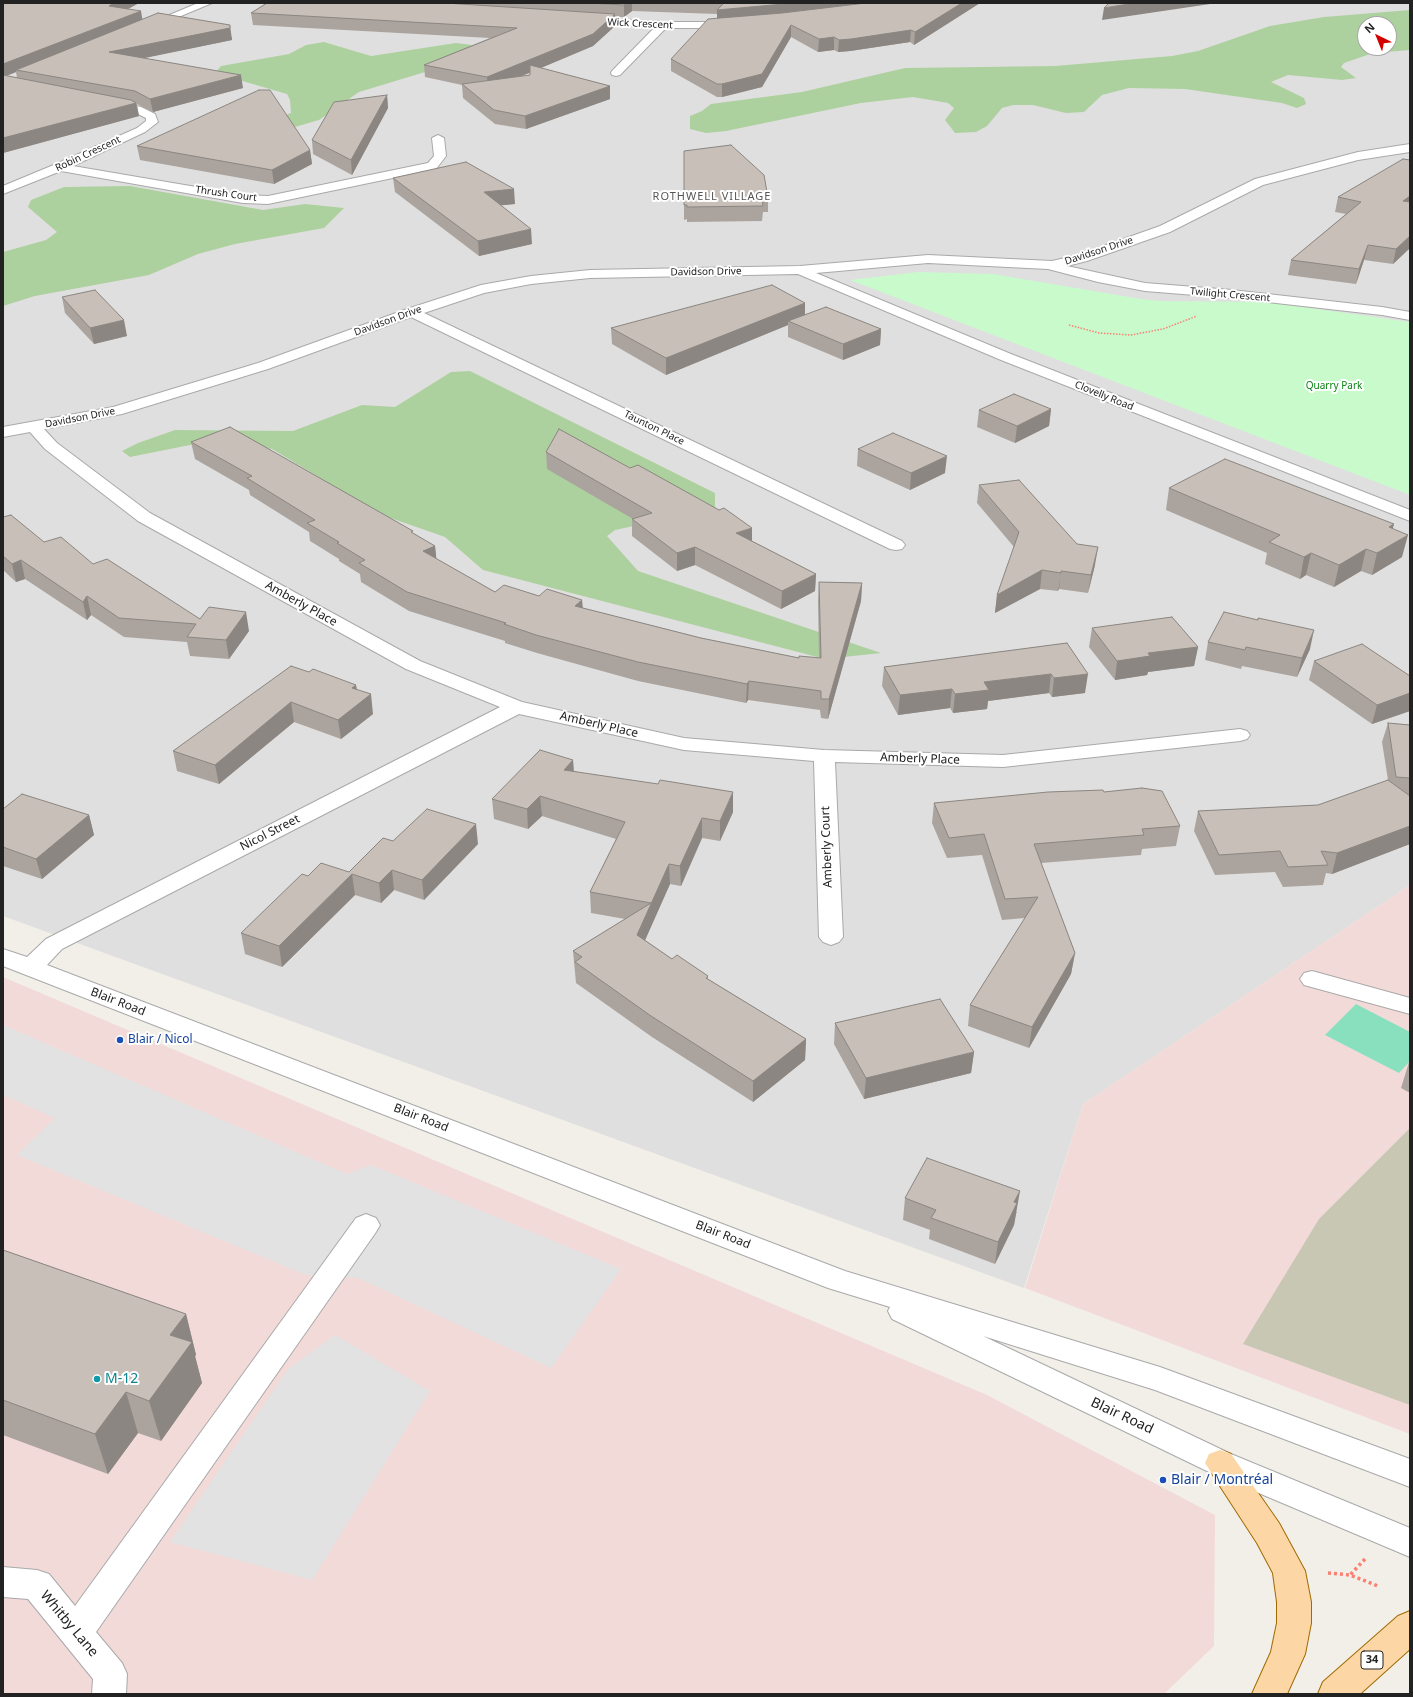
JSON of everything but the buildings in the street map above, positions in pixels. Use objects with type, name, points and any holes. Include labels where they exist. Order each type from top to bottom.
[{"type":"main road","points":[[1220,1463],[1268,1533],[1289,1571],[1294,1602],[1294,1623],[1288,1654],[1269,1694]]},
{"type":"main road","name":"34","points":[[1335,1694],[1410,1627]]},
{"type":"street","points":[[134,32],[207,3]]},
{"type":"street","name":"Wick Crescent","points":[[574,19],[708,27],[739,25]]},
{"type":"street","points":[[616,73],[663,25]]},
{"type":"street","name":"Robin Crescent","points":[[3,190],[60,167],[141,130],[152,122],[151,116],[137,109],[94,100]]},
{"type":"street","name":"Thrush Court","points":[[60,167],[243,199],[268,200],[432,166],[440,156],[438,138]]},
{"type":"street","name":"Davidson Drive","points":[[3,432],[116,411],[263,366],[412,312],[481,290],[532,280],[590,274],[800,270],[928,259],[1052,265],[1082,258],[1165,229],[1259,182],[1288,172],[1358,156],[1410,148]]},
{"type":"street","name":"Twilight Crescent","points":[[1052,265],[1098,278],[1145,287],[1382,310],[1410,316]]},
{"type":"street","name":"Clovelly Road","points":[[800,270],[1006,357],[1410,516]]},
{"type":"street","name":"Taunton Place","points":[[412,312],[896,545]]},
{"type":"street","name":"Amberly Place","points":[[34,427],[51,446],[144,518],[414,665],[516,707],[684,744],[824,756],[1003,761],[1240,735]]},
{"type":"street","name":"Nicol Street","points":[[30,968],[54,944],[516,707]]},
{"type":"street","name":"Amberly Court","points":[[824,756],[831,937]]},
{"type":"street","name":"Blair Road","points":[[3,958],[838,1280],[1160,1379],[1410,1473]]},
{"type":"street","points":[[1312,978],[1410,1006]]},
{"type":"street","points":[[76,1633],[366,1225]]},
{"type":"street","name":"Blair Road","points":[[838,1280],[1220,1463],[1410,1543]]},
{"type":"street","name":"Whitby Lane","points":[[3,1582],[37,1585],[110,1674],[109,1694]]},
{"type":"path","points":[[1069,325],[1099,333],[1131,335],[1163,329],[1197,317],[1214,293]]},
{"type":"path","points":[[1350,1575],[1370,1554]]},
{"type":"path","points":[[1328,1573],[1350,1575],[1378,1586]]},
{"type":"shaded area","points":[[3,3],[1410,3],[1410,885],[1083,1104],[1024,1288],[3,916]]},
{"type":"shaded area","points":[[1410,885],[1410,1434],[1025,1288],[1083,1104]]},
{"type":"shaded area","points":[[3,977],[987,1395],[1215,1515],[1214,1646],[1164,1694],[3,1694]]},
{"type":"shaded area","points":[[3,1025],[347,1174],[371,1165],[621,1269],[551,1368],[358,1278],[306,1275],[17,1155],[55,1118],[3,1095]]},
{"type":"shaded area","points":[[1410,1128],[1410,1405],[1243,1344],[1319,1219]]},
{"type":"shaded area","points":[[335,1335],[430,1391],[312,1580],[170,1542],[288,1369]]},
{"type":"green space","points":[[1410,10],[1410,50],[1397,51],[1397,16],[1357,16],[1357,56],[1364,56],[1344,63],[1341,67],[1356,78],[1342,80],[1288,75],[1271,82],[1304,98],[1306,104],[1297,108],[1282,103],[1185,89],[1129,88],[1102,95],[1084,112],[1066,113],[1033,105],[1013,105],[1002,108],[987,126],[976,132],[955,133],[945,120],[954,108],[948,103],[913,97],[861,103],[726,131],[706,133],[690,129],[690,116],[702,111],[711,104],[802,92],[905,68],[1055,66],[1172,56],[1198,51],[1270,26],[1324,17]]},
{"type":"green space","points":[[324,42],[371,56],[456,43],[472,45],[464,55],[425,72],[359,92],[319,120],[288,129],[271,121],[291,113],[290,100],[287,94],[215,73],[221,66],[289,54],[306,45]]},
{"type":"green space","points":[[130,186],[263,210],[305,204],[344,208],[324,228],[235,244],[198,254],[149,275],[35,296],[3,306],[3,252],[46,240],[57,232],[28,207],[31,200],[64,187]]},
{"type":"green space","name":"Quarry Park","points":[[918,272],[993,274],[1141,299],[1160,301],[1267,302],[1410,322],[1410,495],[850,280]]},
{"type":"green space","points":[[470,371],[715,493],[715,509],[615,530],[607,536],[638,571],[881,653],[825,659],[483,570],[445,537],[382,515],[272,449],[215,440],[130,457],[122,451],[138,443],[175,430],[293,431],[362,405],[395,407],[451,372]]},
{"type":"green space","points":[[1356,1004],[1410,1032],[1410,1061],[1399,1073],[1325,1035]]},
{"type":"place","name":"Blair / Nicol","points":[[120,1040]]},
{"type":"place","name":"M-12","points":[[97,1379]]},
{"type":"place","name":"Blair / Montréal","points":[[1163,1480]]},
{"type":"district","name":"ROTHWELL VILLAGE","points":[[712,197]]}]
